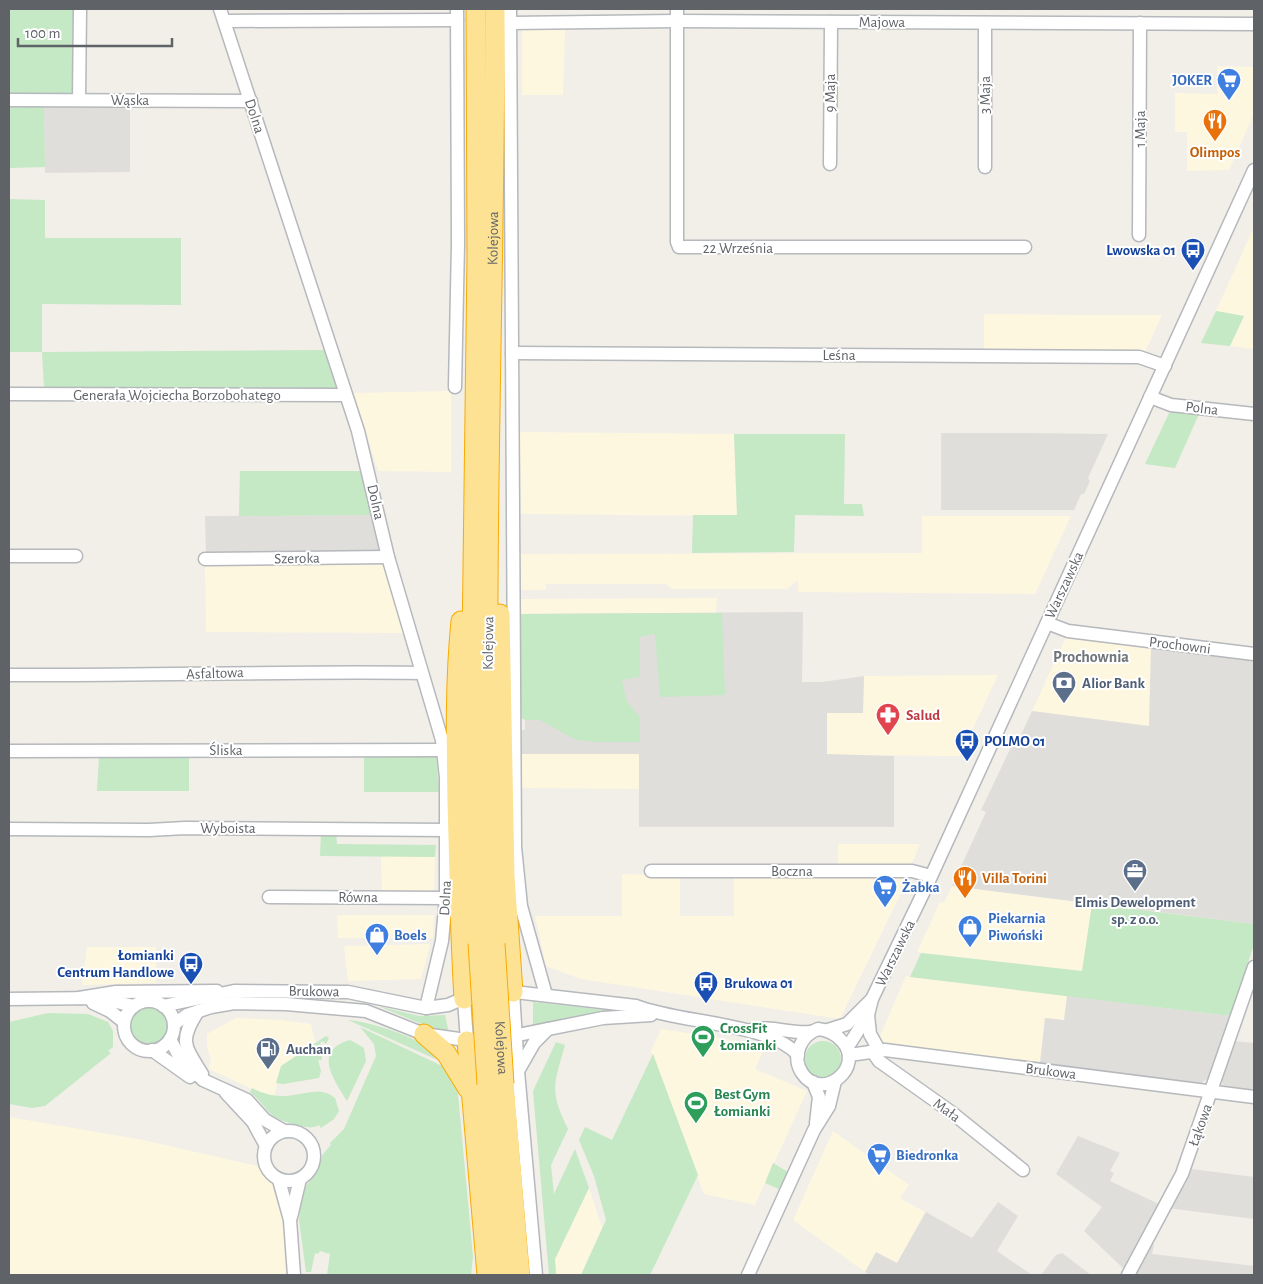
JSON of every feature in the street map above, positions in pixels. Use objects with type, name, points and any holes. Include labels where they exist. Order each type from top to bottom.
[{"type":"highway","name":"Kolejowa","points":[[476,9],[477,257],[471,723],[496,1084],[504,1275]]},
{"type":"highway","name":"Kolejowa","points":[[486,944],[489,533],[495,181],[495,9]]},
{"type":"highway","points":[[489,533],[497,576],[502,646],[505,878],[513,992]]},
{"type":"highway","points":[[464,999],[459,905],[458,652],[464,584],[473,549]]},
{"type":"highway","points":[[424,1034],[446,1053],[471,1095]]},
{"type":"highway","points":[[467,1041],[487,1275]]},
{"type":"highway","name":"Kolejowa","points":[[496,1084],[520,1275]]},
{"type":"street","points":[[79,100],[80,9]]},
{"type":"street","name":"Kolejowa","points":[[510,9],[515,867],[521,906],[546,995]]},
{"type":"street","points":[[223,15],[457,15],[458,244],[455,386]]},
{"type":"street","name":"Dolna","points":[[223,15],[369,473],[388,556],[444,750],[447,830],[446,898],[442,941],[426,1008]]},
{"type":"street","name":"Majowa","points":[[510,23],[678,15],[831,22],[1254,24]]},
{"type":"street","name":"22 Września","points":[[678,15],[677,242],[679,248],[1025,247]]},
{"type":"street","name":"9 Maja","points":[[830,164],[831,22]]},
{"type":"street","name":"3 Maja","points":[[985,23],[985,167]]},
{"type":"street","name":"1 Maja","points":[[1139,235],[1140,23]]},
{"type":"street","name":"Wąska","points":[[9,100],[251,101]]},
{"type":"street","name":"Warszawska","points":[[848,1052],[868,1015],[872,1000],[931,876],[1254,170]]},
{"type":"street","name":"Leśna","points":[[512,353],[1139,356],[1165,366]]},
{"type":"street","name":"Generała Wojciecha Borzobohatego","points":[[9,394],[345,395]]},
{"type":"street","name":"Polna","points":[[1150,397],[1168,404],[1254,414]]},
{"type":"street","points":[[9,556],[76,556]]},
{"type":"street","name":"Szeroka","points":[[205,560],[388,556]]},
{"type":"street","name":"Prochowni","points":[[1047,623],[1068,631],[1254,654]]},
{"type":"street","name":"Asfaltowa","points":[[9,675],[174,675],[275,671],[421,673]]},
{"type":"street","name":"Śliska","points":[[9,751],[444,750]]},
{"type":"street","name":"Wyboista","points":[[9,829],[447,830]]},
{"type":"street","name":"Boczna","points":[[651,871],[912,871],[931,876]]},
{"type":"street","name":"Równa","points":[[269,897],[446,898]]},
{"type":"street","name":"Łąkowa","points":[[1128,1275],[1182,1174],[1254,967]]},
{"type":"street","points":[[79,998],[100,992],[198,990],[222,992]]},
{"type":"street","name":"Brukowa","points":[[163,1006],[194,1001],[222,992],[348,992],[426,1008],[448,1005],[487,990],[513,992]]},
{"type":"street","points":[[536,1275],[515,1036],[513,992],[636,1006],[656,1014],[749,1030],[784,1044],[798,1055]]},
{"type":"street","points":[[79,998],[110,1010],[124,1022]]},
{"type":"street","points":[[9,999],[98,998],[134,1006]]},
{"type":"street","points":[[464,999],[467,1041]]},
{"type":"street","name":"Warszawska","points":[[828,1030],[847,1024],[872,1000]]},
{"type":"street","points":[[146,1001],[163,1006],[169,1012],[174,1024],[170,1039],[160,1048],[141,1050],[127,1037],[124,1022],[129,1012],[134,1006],[146,1001]]},
{"type":"street","name":"Brukowa","points":[[174,1024],[198,1011],[234,1004],[286,1004],[366,1011],[424,1034],[467,1041],[496,1040],[515,1036]]},
{"type":"street","points":[[198,1011],[186,1029],[185,1037],[188,1051],[207,1082]]},
{"type":"street","points":[[515,1036],[609,1018],[656,1014]]},
{"type":"street","name":"Warszawska","points":[[868,1015],[870,1037],[875,1051]]},
{"type":"street","points":[[748,1275],[814,1130],[829,1106],[831,1092],[836,1081],[845,1072],[848,1052],[837,1036],[828,1030],[796,1033],[768,1028],[749,1030]]},
{"type":"street","points":[[518,1071],[534,1043],[548,1029]]},
{"type":"street","points":[[810,1032],[803,1039],[798,1055],[801,1072],[813,1082],[819,1097],[814,1130]]},
{"type":"street","points":[[170,1039],[180,1058],[207,1082]]},
{"type":"street","points":[[152,1050],[189,1076],[207,1082],[247,1100],[265,1120],[284,1131],[304,1136],[313,1149],[314,1159],[311,1168],[300,1179],[292,1181],[279,1180],[269,1172],[265,1164],[266,1146],[248,1115],[223,1090]]},
{"type":"street","name":"Brukowa","points":[[848,1052],[875,1051],[1254,1096]]},
{"type":"street","name":"Mała","points":[[875,1051],[879,1061],[951,1112],[1023,1170]]},
{"type":"street","points":[[813,1082],[828,1084],[836,1081]]},
{"type":"street","points":[[266,1146],[275,1135],[284,1131]]},
{"type":"street","points":[[290,1220],[300,1179]]},
{"type":"street","points":[[279,1180],[290,1220],[294,1275]]},
{"type":"shaded area","points":[[565,28],[563,95],[522,95],[522,29]]},
{"type":"shaded area","points":[[1217,66],[1254,67],[1254,114],[1229,170],[1187,171],[1187,132],[1175,132],[1175,93],[1217,94]]},
{"type":"shaded area","points":[[44,105],[130,107],[130,172],[45,173]]},
{"type":"shaded area","points":[[1254,227],[1254,349],[1230,346],[1244,316],[1216,311]]},
{"type":"shaded area","points":[[984,314],[1162,315],[1145,352],[984,351]]},
{"type":"shaded area","points":[[451,391],[451,472],[378,471],[354,393]]},
{"type":"shaded area","points":[[520,432],[734,434],[737,516],[521,514]]},
{"type":"shaded area","points":[[941,433],[1108,434],[1088,478],[1090,481],[1084,494],[1081,494],[1074,510],[941,510]]},
{"type":"shaded area","points":[[373,515],[381,548],[377,553],[206,553],[205,516]]},
{"type":"shaded area","points":[[922,516],[1071,516],[1035,594],[798,592],[798,580],[787,589],[672,589],[666,584],[546,584],[546,590],[521,590],[520,554],[922,553]]},
{"type":"shaded area","points":[[377,561],[387,569],[405,633],[206,632],[205,564]]},
{"type":"shaded area","points":[[717,598],[716,613],[520,614],[520,599]]},
{"type":"shaded area","points":[[803,612],[802,682],[822,682],[864,676],[863,713],[827,713],[827,754],[894,756],[894,827],[639,827],[639,754],[520,754],[520,732],[525,729],[525,720],[520,717],[520,614]]},
{"type":"shaded area","points":[[1066,637],[1151,648],[1149,726],[1032,711]]},
{"type":"shaded area","points":[[1151,648],[1254,661],[1254,924],[952,886],[986,812],[981,810],[1013,743],[1017,744],[1032,711],[1149,726]]},
{"type":"shaded area","points":[[998,675],[960,756],[827,755],[826,713],[863,713],[864,676]]},
{"type":"shaded area","points":[[520,754],[639,754],[640,789],[520,788]]},
{"type":"shaded area","points":[[838,844],[920,844],[910,868],[838,868]]},
{"type":"shaded area","points":[[381,856],[435,857],[434,895],[382,895]]},
{"type":"shaded area","points":[[622,874],[680,876],[680,916],[734,916],[734,875],[906,875],[899,897],[840,1019],[581,979],[546,966],[535,916],[622,916]]},
{"type":"shaded area","points":[[952,886],[1092,904],[1083,972],[917,952],[940,902],[944,903]]},
{"type":"shaded area","points":[[337,915],[434,915],[433,938],[338,938]]},
{"type":"shaded area","points":[[430,944],[421,979],[348,981],[344,946]]},
{"type":"shaded area","points":[[87,947],[156,947],[156,983],[82,985]]},
{"type":"shaded area","points":[[906,976],[1067,996],[1064,1020],[1045,1018],[1040,1063],[884,1044],[880,1036]]},
{"type":"shaded area","points":[[1067,996],[1231,1016],[1209,1078],[1201,1083],[1040,1063],[1045,1018],[1064,1020]]},
{"type":"shaded area","points":[[236,1018],[280,1020],[311,1024],[315,1042],[281,1072],[273,1099],[209,1069],[211,1059],[207,1048],[207,1034]]},
{"type":"shaded area","points":[[661,1029],[766,1045],[755,1069],[807,1091],[755,1205],[704,1194],[651,1051]]},
{"type":"shaded area","points":[[1233,1041],[1254,1043],[1254,1090],[1225,1087],[1220,1080]]},
{"type":"shaded area","points":[[9,1117],[143,1140],[257,1166],[280,1190],[286,1275],[9,1275]]},
{"type":"shaded area","points":[[833,1131],[909,1185],[900,1198],[925,1212],[897,1263],[876,1253],[865,1272],[793,1220]]},
{"type":"shaded area","points":[[1078,1136],[1120,1153],[1110,1171],[1114,1173],[1110,1181],[1159,1204],[1124,1269],[1084,1231],[1102,1207],[1056,1174]]},
{"type":"shaded area","points":[[1192,1169],[1254,1177],[1254,1219],[1167,1208],[1185,1185]]},
{"type":"shaded area","points":[[589,1188],[602,1228],[581,1275],[556,1275],[555,1259]]},
{"type":"shaded area","points":[[998,1202],[1018,1216],[997,1251],[1032,1275],[870,1275],[865,1272],[876,1252],[897,1263],[926,1212],[972,1238]]},
{"type":"shaded area","points":[[1148,1243],[1154,1245],[1152,1254],[1254,1266],[1254,1275],[1131,1275]]},
{"type":"shaded area","points":[[1062,1253],[1091,1275],[1041,1275],[1056,1255]]},
{"type":"green space","points":[[9,9],[73,9],[73,93],[9,93]]},
{"type":"green space","points":[[9,105],[44,105],[45,167],[9,168]]},
{"type":"green space","points":[[9,199],[45,200],[45,238],[181,238],[181,305],[42,304],[42,352],[9,352]]},
{"type":"green space","points":[[1216,311],[1244,316],[1230,346],[1201,343]]},
{"type":"green space","points":[[324,350],[338,392],[44,388],[42,352]]},
{"type":"green space","points":[[1170,411],[1199,414],[1175,468],[1145,464]]},
{"type":"green space","points":[[734,434],[845,434],[844,504],[862,504],[864,516],[795,515],[794,552],[692,553],[693,515],[737,515]]},
{"type":"green space","points":[[240,471],[364,471],[373,515],[239,516]]},
{"type":"green space","points":[[722,613],[725,695],[660,697],[655,634],[640,637],[640,677],[622,680],[627,702],[640,717],[640,742],[576,740],[540,720],[525,720],[520,717],[520,614]]},
{"type":"green space","points":[[436,755],[439,792],[364,792],[364,756]]},
{"type":"green space","points":[[189,756],[189,791],[97,791],[99,757]]},
{"type":"green space","points":[[336,832],[337,844],[436,845],[435,857],[320,856],[321,833]]},
{"type":"green space","points":[[1092,904],[1254,924],[1254,944],[1231,1016],[910,977],[921,953],[1082,971]]},
{"type":"green space","points":[[533,1002],[623,1012],[564,1018],[533,1027]]},
{"type":"green space","points":[[378,1006],[419,1016],[445,1015],[449,1033],[436,1030]]},
{"type":"green space","points":[[149,1008],[162,1013],[167,1026],[162,1039],[149,1044],[136,1039],[131,1026],[136,1013]]},
{"type":"green space","points":[[48,1013],[88,1014],[108,1022],[113,1031],[113,1047],[108,1051],[111,1053],[45,1106],[32,1108],[9,1104],[9,1022]]},
{"type":"green space","points":[[348,1020],[400,1033],[426,1046],[440,1061]]},
{"type":"green space","points":[[360,1027],[440,1065],[444,1065],[457,1083],[473,1257],[471,1275],[327,1275],[330,1254],[320,1251],[318,1254],[315,1253],[311,1272],[306,1272],[299,1220],[302,1191],[317,1172],[323,1154],[331,1145],[330,1143],[344,1129],[376,1056],[374,1044]]},
{"type":"green space","points":[[326,1036],[329,1038],[326,1044],[323,1041],[320,1043],[323,1049],[321,1050],[322,1060],[318,1060],[321,1071],[319,1078],[283,1084],[276,1083],[281,1066]]},
{"type":"green space","points":[[350,1040],[364,1048],[366,1061],[347,1101],[332,1075],[329,1058],[332,1051],[338,1045]]},
{"type":"green space","points":[[823,1041],[835,1047],[841,1059],[835,1071],[823,1077],[811,1071],[805,1059],[811,1047]]},
{"type":"green space","points":[[556,1042],[565,1045],[555,1087],[558,1105],[568,1129],[551,1165],[554,1194],[575,1149],[589,1188],[555,1259],[556,1275],[549,1275],[533,1091]]},
{"type":"green space","points":[[653,1054],[698,1175],[650,1275],[581,1275],[606,1220],[594,1176],[579,1140],[585,1127],[612,1140]]},
{"type":"green space","points":[[252,1088],[266,1094],[278,1096],[323,1092],[335,1098],[339,1111],[334,1119],[321,1128],[319,1125],[305,1127],[296,1125],[278,1119],[269,1113],[250,1092]]},
{"type":"green space","points":[[773,1163],[788,1172],[779,1189],[765,1183]]},
{"type":"place","name":"JOKER","points":[[1229,101]]},
{"type":"place","name":"Olimpos","points":[[1215,142]]},
{"type":"place","name":"Lwowska 01","points":[[1193,271]]},
{"type":"place","name":"Alior Bank","points":[[1064,704]]},
{"type":"place","name":"Salud","points":[[888,736]]},
{"type":"place","name":"POLMO 01","points":[[967,762]]},
{"type":"place","name":"Elmis Dewelopment sp. z o.o.","points":[[1135,892]]},
{"type":"place","name":"Villa Torini","points":[[965,899]]},
{"type":"place","name":"Żabka","points":[[885,908]]},
{"type":"place","name":"Piekarnia Piwoński","points":[[970,948]]},
{"type":"place","name":"Boels","points":[[377,956]]},
{"type":"place","name":"Łomianki Centrum Handlowe","points":[[191,985]]},
{"type":"place","name":"Brukowa 01","points":[[706,1004]]},
{"type":"place","name":"CrossFit Łomianki","points":[[703,1058]]},
{"type":"place","name":"Auchan","points":[[268,1070]]},
{"type":"place","name":"Best Gym Łomianki","points":[[696,1124]]},
{"type":"place","name":"Biedronka","points":[[879,1176]]},
{"type":"district","name":"Prochownia","points":[[1091,656]]}]
